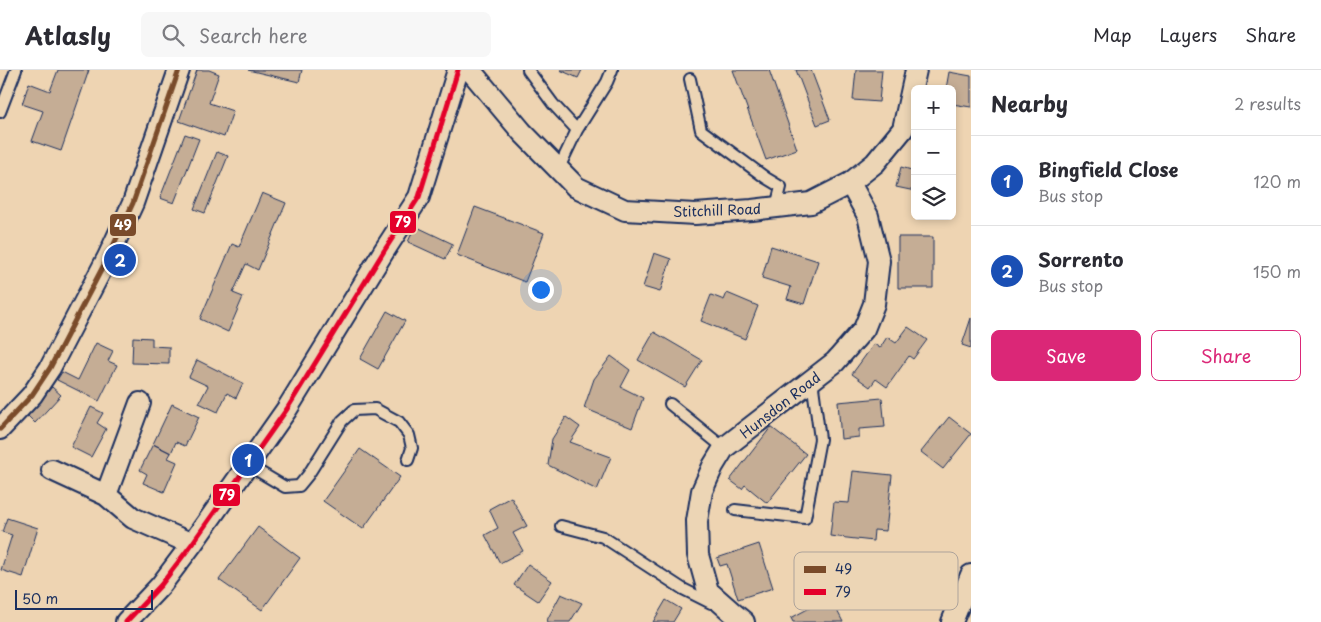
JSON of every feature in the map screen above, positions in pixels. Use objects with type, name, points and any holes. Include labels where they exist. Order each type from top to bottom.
[{"type":"street","points":[[0,429],[32,395],[50,368],[108,257],[133,203],[179,70]]},
{"type":"street","points":[[126,622],[161,585],[192,544],[287,409],[419,197],[458,70]]},
{"type":"street","name":"Stitchill Road","points":[[470,70],[522,132],[576,188],[625,210],[695,214],[811,203],[850,183],[875,163],[903,129],[916,70]]},
{"type":"street","name":"Hunsdon Road","points":[[738,618],[708,591],[698,555],[697,521],[702,491],[713,466],[724,448],[835,362],[864,330],[874,304],[879,261],[868,216],[850,183]]},
{"type":"street","points":[[106,495],[140,403]]},
{"type":"street","points":[[52,470],[106,495],[133,518],[192,544]]},
{"type":"street","points":[[958,607],[971,575]]},
{"type":"street","points":[[952,622],[957,610]]},
{"type":"lane","points":[[0,112],[16,70]]},
{"type":"lane","points":[[528,70],[553,104],[577,130]]},
{"type":"lane","points":[[558,170],[577,130],[607,82],[612,70]]},
{"type":"lane","points":[[690,79],[701,130],[781,187],[776,207]]},
{"type":"lane","points":[[735,510],[805,518],[820,439],[812,380]]},
{"type":"lane","points":[[670,404],[724,448]]},
{"type":"lane","points":[[248,465],[285,487],[299,486],[342,421],[354,410],[375,409],[399,422],[409,435],[412,448],[408,460]]},
{"type":"lane","points":[[561,526],[603,537],[683,589],[738,618]]},
{"type":"building","points":[[58,70],[89,70],[61,151],[32,141],[43,111],[22,104],[29,83],[50,91]]},
{"type":"building","points":[[197,70],[209,70],[219,74],[209,103],[233,111],[224,137],[179,121]]},
{"type":"building","points":[[248,70],[302,70],[299,82]]},
{"type":"building","points":[[560,70],[582,70],[578,78]]},
{"type":"building","points":[[733,70],[769,70],[797,149],[766,160]]},
{"type":"building","points":[[796,70],[811,70],[830,120],[817,125]]},
{"type":"building","points":[[856,70],[882,70],[879,102],[853,100]]},
{"type":"building","points":[[949,72],[971,76],[971,107],[956,105],[956,85],[947,85]]},
{"type":"building","points":[[185,134],[199,139],[174,203],[160,198]]},
{"type":"building","points":[[217,152],[228,156],[205,213],[194,209]]},
{"type":"building","points":[[901,167],[911,170],[911,190],[896,187]]},
{"type":"building","points":[[262,193],[286,203],[258,270],[246,264],[233,293],[243,297],[228,332],[200,319],[232,244],[239,247]]},
{"type":"building","points":[[475,207],[544,233],[525,282],[457,255]]},
{"type":"building","points":[[415,226],[453,244],[445,259],[408,242]]},
{"type":"building","points":[[898,237],[933,237],[933,288],[898,288]]},
{"type":"building","points":[[771,246],[818,261],[804,304],[787,299],[791,287],[762,278]]},
{"type":"building","points":[[654,253],[671,259],[660,292],[643,287]]},
{"type":"building","points":[[727,293],[758,306],[745,339],[701,321],[711,295],[724,300]]},
{"type":"building","points":[[387,311],[405,321],[378,369],[360,359]]},
{"type":"building","points":[[971,318],[971,348],[962,345]]},
{"type":"building","points":[[908,327],[927,340],[913,359],[909,356],[887,387],[876,379],[870,387],[852,374],[874,344],[880,348],[887,337],[896,343]]},
{"type":"building","points":[[654,332],[702,360],[685,387],[638,360]]},
{"type":"building","points":[[133,337],[152,338],[152,346],[169,347],[169,364],[132,363]]},
{"type":"building","points":[[96,343],[113,351],[108,361],[117,365],[99,401],[57,380],[62,372],[78,380]]},
{"type":"building","points":[[611,356],[630,370],[621,387],[643,398],[632,428],[584,408],[594,379]]},
{"type":"building","points":[[197,360],[243,383],[236,398],[227,393],[218,412],[199,403],[208,386],[189,377]]},
{"type":"building","points":[[52,387],[61,395],[35,423],[27,415]]},
{"type":"building","points":[[882,398],[885,427],[859,429],[859,437],[841,439],[838,402]]},
{"type":"building","points":[[172,404],[199,417],[185,446],[176,442],[171,453],[153,444]]},
{"type":"building","points":[[91,407],[103,413],[97,423],[106,429],[91,457],[71,447]]},
{"type":"building","points":[[566,417],[580,427],[570,442],[611,457],[597,490],[548,465],[552,439]]},
{"type":"building","points":[[949,417],[971,434],[943,469],[921,452]]},
{"type":"building","points":[[771,427],[806,454],[767,503],[745,485],[742,489],[730,480]]},
{"type":"building","points":[[153,444],[171,453],[168,458],[177,462],[164,492],[143,483],[147,474],[140,470]]},
{"type":"building","points":[[360,449],[400,477],[363,529],[323,501]]},
{"type":"building","points":[[853,471],[892,475],[886,531],[874,530],[873,541],[830,536],[834,502],[849,503]]},
{"type":"building","points":[[511,497],[527,526],[513,533],[523,551],[500,563],[485,535],[498,528],[489,509]]},
{"type":"building","points":[[7,518],[38,528],[23,577],[1,570],[12,535],[2,532]]},
{"type":"building","points":[[258,527],[300,558],[262,610],[219,580]]},
{"type":"building","points":[[759,544],[773,588],[738,599],[727,564],[720,566],[717,558]]},
{"type":"building","points":[[528,564],[552,581],[538,601],[514,585]]},
{"type":"building","points":[[561,594],[582,603],[570,622],[547,622],[548,618]]},
{"type":"building","points":[[666,600],[681,609],[673,622],[653,622]]},
{"type":"building","points":[[806,610],[837,610],[843,622],[793,622],[791,618]]},
{"type":"transit line","name":"49","points":[[0,429],[32,395],[50,368],[108,257],[133,203],[179,70]]},
{"type":"transit line","name":"79","points":[[126,622],[161,585],[192,544],[287,409],[419,197],[458,70]]},
{"type":"place","name":"Sorrento","points":[[120,260]]},
{"type":"place","name":"Bingfield Close","points":[[248,460]]}]
